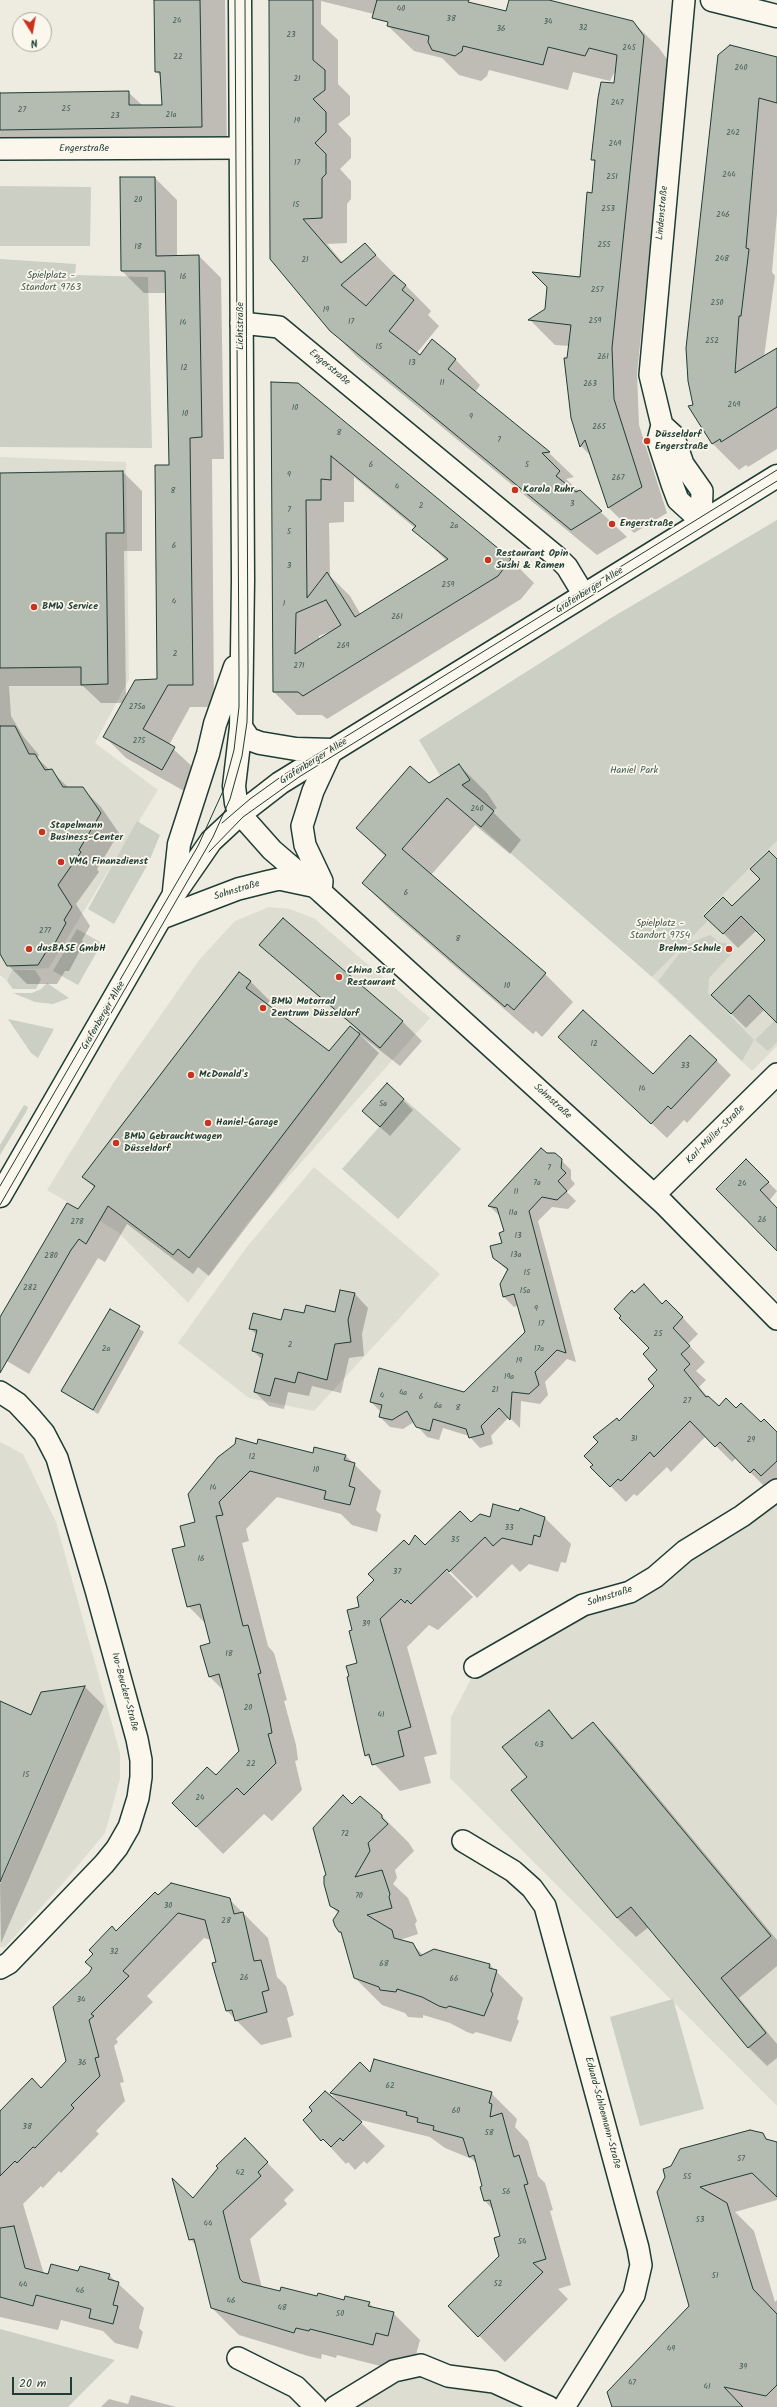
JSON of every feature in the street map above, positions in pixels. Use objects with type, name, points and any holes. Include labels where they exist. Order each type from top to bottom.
[{"type":"street","name":"Lichtstraße","points":[[240,0],[243,580],[241,727],[234,786],[236,803],[240,814]]},
{"type":"street","name":"Lindenstraße","points":[[684,0],[654,311],[650,375],[662,425],[658,441],[678,500],[702,521]]},
{"type":"street","points":[[712,0],[777,16]]},
{"type":"street","name":"Engerstraße","points":[[0,149],[240,148]]},
{"type":"street","name":"Engerstraße","points":[[241,323],[279,327],[557,558],[566,568],[584,595]]},
{"type":"street","name":"Grafenberger Allee","points":[[0,1196],[174,896],[211,840],[240,814],[274,787],[777,476]]},
{"type":"street","points":[[174,896],[179,844],[208,754],[215,724],[241,653]]},
{"type":"street","points":[[241,727],[249,739],[260,743],[296,749],[332,750],[313,791],[302,826],[305,845],[322,881],[318,889]]},
{"type":"street","name":"Sohnstraße","points":[[240,814],[272,850],[318,889],[654,1195],[777,1319]]},
{"type":"street","name":"Sohnstraße","points":[[162,918],[238,889],[279,879],[318,889]]},
{"type":"street","name":"Karl-Müller-Straße","points":[[654,1195],[777,1074]]},
{"type":"street","name":"Ivo-Beucker-Straße","points":[[0,1392],[17,1403],[32,1419],[44,1433],[57,1458],[96,1590],[137,1739],[141,1766],[138,1798],[129,1827],[117,1848],[104,1864],[9,1964],[0,1968]]},
{"type":"street","name":"Sohnstraße","points":[[475,1667],[583,1605],[636,1588],[655,1577],[684,1551],[742,1516],[777,1490]]},
{"type":"street","name":"Eduard-Schloemann-Straße","points":[[463,1841],[513,1871],[532,1888],[545,1906],[638,2248],[641,2265],[634,2295],[564,2407]]},
{"type":"street","points":[[238,2358],[296,2387],[316,2407]]},
{"type":"street","points":[[336,2407],[394,2371],[421,2365],[448,2376],[494,2382],[549,2407]]},
{"type":"shaded area","points":[[0,457],[126,462],[129,679],[95,743],[158,790],[49,968],[12,970],[7,981],[0,975]]},
{"type":"shaded area","name":"Brehm-Schule","points":[[777,841],[777,1046],[752,1071],[652,977],[708,921],[703,915]]},
{"type":"shaded area","points":[[269,907],[290,909],[315,919],[430,1018],[248,1222],[188,1303],[118,1232],[47,1190],[114,1082],[200,959],[235,921]]},
{"type":"shaded area","points":[[314,1167],[440,1274],[314,1411],[249,1398],[178,1343],[246,1248]]},
{"type":"shaded area","points":[[0,1442],[23,1454],[56,1522],[120,1753],[120,1779],[105,1833],[65,1881],[5,1947],[0,1947]]},
{"type":"shaded area","points":[[777,1492],[777,2106],[450,1778],[451,1717],[473,1675]]},
{"type":"shaded area","points":[[421,2375],[500,2382],[548,2407],[352,2407],[384,2388]]},
{"type":"green space","points":[[0,186],[91,187],[90,246],[0,246]]},
{"type":"green space","name":"Spielplatz - Standort 9763","points":[[0,259],[76,264],[75,275],[148,277],[152,448],[0,447]]},
{"type":"green space","name":"Haniel Park","points":[[777,520],[777,841],[703,915],[708,921],[652,977],[460,809],[419,740],[611,618]]},
{"type":"green space","points":[[137,821],[160,835],[148,864],[114,924],[88,909]]},
{"type":"green space","points":[[77,929],[102,943],[78,985],[53,971]]},
{"type":"green space","points":[[710,935],[719,942],[729,944],[732,953],[709,978],[708,993],[754,1040],[742,1061],[658,981],[687,944]]},
{"type":"green space","points":[[12,970],[35,970],[41,979],[36,989],[13,989],[7,981]]},
{"type":"green space","points":[[47,983],[69,998],[53,1004],[35,1002],[13,993],[32,993],[41,989]]},
{"type":"green space","points":[[777,1018],[777,1042],[768,1051],[755,1040]]},
{"type":"green space","points":[[8,1019],[54,1029],[38,1058],[31,1053]]},
{"type":"green space","points":[[404,1099],[461,1149],[398,1219],[342,1169]]},
{"type":"green space","points":[[24,1105],[28,1107],[26,1112],[0,1155],[0,1145]]},
{"type":"green space","points":[[673,1999],[704,2109],[640,2126],[610,2017]]},
{"type":"green space","points":[[0,2329],[115,2360],[68,2407],[0,2407]]},
{"type":"building","points":[[154,0],[200,0],[202,127],[0,130],[0,93],[129,91],[129,105],[162,105],[160,72],[155,72]]},
{"type":"building","points":[[269,0],[313,0],[313,60],[325,70],[325,90],[313,99],[326,112],[326,132],[315,143],[326,154],[326,174],[322,178],[322,218],[303,219],[341,263],[365,243],[376,255],[341,285],[366,306],[394,275],[406,285],[402,290],[414,300],[389,331],[420,355],[432,339],[456,359],[448,369],[550,452],[542,453],[560,471],[556,476],[576,492],[580,490],[602,511],[571,530],[330,331],[270,259]]},
{"type":"building","points":[[377,0],[469,0],[468,2],[506,11],[509,0],[549,0],[633,21],[644,36],[612,348],[614,399],[642,487],[608,508],[585,440],[580,447],[571,418],[564,358],[567,358],[571,325],[528,320],[545,309],[547,287],[532,272],[580,277],[587,192],[592,193],[595,160],[591,160],[598,98],[601,82],[614,83],[617,55],[589,48],[585,56],[548,47],[543,65],[463,46],[462,51],[455,56],[432,50],[428,42],[429,36],[387,26],[388,22],[372,18]]},
{"type":"building","points":[[730,45],[777,57],[777,103],[759,98],[746,248],[749,249],[741,316],[739,316],[735,373],[777,348],[777,407],[721,442],[720,439],[712,444],[688,406],[693,405],[688,381],[686,348],[718,55]]},
{"type":"building","points":[[120,177],[155,177],[156,256],[199,255],[202,437],[190,438],[193,685],[168,685],[143,729],[175,747],[162,770],[103,737],[135,680],[157,679],[155,465],[169,465],[165,271],[121,271]]},
{"type":"building","points":[[271,382],[298,383],[511,559],[498,576],[303,696],[298,692],[273,692]],"holes":[[[331,456],[416,526],[412,530],[448,559],[355,617],[327,572],[307,598],[306,500],[321,500],[321,479],[331,480]],[[326,600],[341,625],[295,654],[296,613]]]},
{"type":"building","points":[[123,471],[124,533],[106,533],[108,684],[81,685],[81,667],[0,668],[0,473]]},
{"type":"building","name":"Stapelmann Business-Center","points":[[0,726],[15,726],[29,754],[35,754],[45,770],[52,769],[63,787],[83,787],[101,813],[79,850],[81,852],[58,885],[72,907],[64,920],[66,923],[50,952],[46,952],[38,965],[7,966],[0,954]]},
{"type":"building","points":[[459,764],[470,780],[462,785],[494,811],[481,827],[447,798],[402,849],[546,973],[514,1010],[507,1004],[505,1007],[362,883],[386,855],[356,828],[410,766],[429,783]]},
{"type":"building","points":[[769,851],[777,859],[777,1023],[749,995],[731,1014],[711,995],[765,940],[741,916],[723,934],[704,916],[723,897],[732,906],[760,879],[750,869]]},
{"type":"building","points":[[283,918],[403,1021],[380,1048],[259,945]]},
{"type":"building","name":"Haniel-Garage","points":[[239,972],[251,981],[246,988],[329,1051],[350,1026],[360,1034],[189,1258],[178,1249],[173,1255],[108,1206],[86,1244],[79,1239],[71,1250],[0,1373],[0,1317],[67,1203],[78,1209],[95,1186],[82,1177]]},
{"type":"building","points":[[583,1010],[653,1074],[690,1035],[717,1060],[671,1109],[668,1106],[651,1124],[558,1037]]},
{"type":"building","points":[[387,1083],[404,1099],[380,1127],[362,1111]]},
{"type":"building","points":[[541,1148],[547,1153],[555,1153],[562,1159],[561,1168],[566,1173],[558,1181],[567,1191],[557,1200],[542,1197],[529,1211],[566,1353],[557,1350],[535,1372],[539,1385],[529,1394],[512,1392],[510,1420],[499,1408],[481,1426],[484,1434],[469,1438],[466,1429],[433,1419],[430,1431],[416,1427],[407,1411],[392,1420],[379,1417],[382,1405],[370,1402],[379,1368],[464,1392],[525,1332],[514,1294],[503,1297],[500,1284],[508,1269],[493,1258],[490,1246],[502,1243],[499,1233],[504,1231],[497,1208],[488,1206]]},
{"type":"building","points":[[746,1159],[769,1182],[760,1190],[777,1208],[777,1251],[716,1189]]},
{"type":"building","points":[[644,1284],[662,1304],[666,1300],[683,1317],[673,1328],[690,1346],[681,1354],[690,1364],[684,1370],[706,1397],[708,1396],[719,1406],[726,1398],[736,1408],[741,1403],[761,1422],[764,1419],[777,1432],[777,1461],[761,1476],[754,1469],[750,1473],[720,1442],[715,1447],[690,1421],[654,1457],[650,1452],[621,1481],[618,1479],[610,1487],[590,1467],[593,1465],[584,1456],[598,1442],[593,1437],[617,1418],[619,1421],[654,1386],[648,1379],[657,1370],[643,1354],[649,1348],[619,1318],[621,1316],[614,1309],[632,1290],[634,1293]]},
{"type":"building","points":[[340,1290],[355,1293],[348,1320],[351,1342],[335,1344],[327,1380],[298,1372],[295,1383],[275,1378],[270,1396],[254,1392],[263,1354],[252,1351],[257,1330],[249,1329],[253,1313],[281,1320],[284,1309],[304,1313],[306,1305],[335,1312]]},
{"type":"building","points":[[110,1309],[140,1326],[93,1410],[61,1391]]},
{"type":"building","points":[[236,1438],[257,1444],[258,1439],[313,1453],[314,1447],[346,1455],[344,1460],[355,1463],[349,1486],[355,1488],[350,1505],[324,1499],[326,1491],[250,1471],[219,1502],[223,1515],[216,1516],[243,1626],[248,1625],[261,1673],[258,1674],[272,1733],[268,1734],[276,1763],[244,1795],[237,1788],[196,1827],[172,1803],[207,1767],[216,1775],[239,1751],[219,1674],[209,1677],[200,1646],[210,1643],[200,1604],[187,1607],[172,1549],[185,1546],[180,1526],[195,1522],[188,1494],[218,1457],[235,1444]]},
{"type":"building","points":[[493,1504],[519,1511],[520,1508],[545,1517],[540,1537],[534,1535],[532,1545],[502,1538],[493,1546],[485,1537],[449,1572],[447,1569],[411,1604],[407,1600],[405,1603],[401,1599],[380,1619],[411,1727],[398,1731],[404,1756],[372,1765],[369,1754],[365,1756],[347,1677],[349,1676],[346,1666],[357,1663],[349,1631],[352,1630],[347,1610],[359,1607],[357,1597],[374,1580],[368,1574],[404,1540],[409,1545],[415,1535],[425,1545],[460,1511],[471,1522],[480,1514],[490,1517]]},
{"type":"building","points":[[85,1686],[0,1882],[0,1701],[31,1715],[41,1692]]},
{"type":"building","points":[[549,1710],[572,1739],[593,1722],[771,1936],[721,1978],[766,2033],[748,2048],[631,1907],[617,1918],[511,1790],[527,1777],[502,1747]]},
{"type":"building","points":[[343,1795],[352,1804],[360,1796],[382,1815],[382,1818],[388,1824],[368,1843],[370,1851],[355,1877],[382,1870],[390,1894],[389,1897],[392,1908],[367,1915],[392,1930],[394,1938],[413,1943],[420,1956],[434,1949],[490,1964],[489,1968],[497,1970],[491,1991],[493,1994],[484,2016],[449,2006],[446,2008],[439,2006],[422,1997],[397,1989],[396,1992],[380,1990],[379,1987],[354,1978],[341,1932],[339,1932],[335,1926],[333,1920],[339,1911],[330,1906],[324,1884],[324,1876],[326,1875],[313,1828]]},
{"type":"building","points":[[171,1883],[230,1898],[234,1914],[243,1912],[254,1961],[261,1960],[269,1990],[262,1992],[267,2012],[235,2021],[232,2010],[226,2011],[212,1963],[216,1962],[205,1920],[178,1913],[123,1971],[129,1976],[91,2014],[94,2016],[89,2020],[99,2057],[95,2058],[100,2076],[71,2105],[74,2108],[35,2148],[33,2147],[17,2163],[15,2161],[0,2176],[0,2111],[32,2078],[41,2088],[66,2061],[53,2007],[89,1973],[92,1968],[85,1962],[93,1954],[89,1950],[112,1926],[116,1931],[155,1892],[158,1895]]},
{"type":"building","points":[[374,2059],[492,2092],[489,2103],[492,2104],[490,2117],[502,2113],[514,2157],[519,2155],[528,2184],[524,2185],[546,2259],[533,2263],[543,2272],[478,2337],[448,2306],[499,2256],[494,2238],[500,2236],[490,2200],[484,2201],[480,2187],[482,2186],[474,2155],[469,2157],[463,2138],[433,2130],[434,2126],[417,2122],[418,2118],[406,2115],[407,2112],[330,2093],[360,2062],[370,2072]]},
{"type":"building","points":[[325,2091],[362,2122],[343,2141],[340,2138],[331,2147],[323,2139],[321,2141],[303,2120],[312,2111],[309,2107]]},
{"type":"building","points":[[750,2130],[763,2133],[766,2139],[777,2142],[777,2197],[752,2173],[700,2187],[727,2203],[753,2289],[777,2314],[777,2385],[766,2396],[724,2387],[743,2407],[612,2407],[607,2392],[689,2306],[657,2192],[665,2177],[663,2169],[671,2166],[680,2149]]},
{"type":"building","points":[[245,2138],[268,2162],[258,2172],[261,2176],[223,2211],[240,2279],[243,2282],[280,2291],[281,2287],[317,2296],[318,2293],[344,2300],[345,2296],[370,2302],[368,2306],[394,2312],[388,2336],[376,2333],[373,2345],[310,2329],[309,2331],[296,2328],[294,2333],[211,2308],[194,2239],[189,2240],[172,2178],[193,2198],[218,2168],[216,2166]]},
{"type":"building","points":[[14,2226],[25,2268],[48,2274],[51,2264],[78,2271],[80,2266],[110,2274],[108,2279],[119,2282],[113,2305],[118,2306],[113,2324],[89,2318],[91,2309],[36,2295],[33,2306],[0,2297],[0,2228]]},
{"type":"tram line","points":[[0,1186],[198,846],[223,791],[234,750],[239,707],[235,0]]},
{"type":"tram line","points":[[0,1205],[213,837],[230,799],[242,756],[247,722],[248,673],[245,0]]},
{"type":"tram line","points":[[222,823],[250,799],[282,776],[777,470]]},
{"type":"tram line","points":[[209,852],[243,817],[299,777],[777,481]]},
{"type":"place","name":"Düsseldorf Engerstraße","points":[[647,441]]},
{"type":"place","name":"Karola Ruhr","points":[[515,490]]},
{"type":"place","name":"Engerstraße","points":[[612,524]]},
{"type":"place","name":"Restaurant Opin Sushi & Ramen","points":[[488,560]]},
{"type":"place","name":"BMW Service","points":[[34,607]]},
{"type":"place","name":"Stapelmann Business-Center","points":[[42,832]]},
{"type":"place","name":"VMG Finanzdienst","points":[[61,862]]},
{"type":"place","name":"dusBASE GmbH","points":[[29,949]]},
{"type":"place","name":"Brehm-Schule","points":[[729,949]]},
{"type":"place","name":"China Star Restaurant","points":[[339,977]]},
{"type":"place","name":"BMW Motorrad Zentrum Düsseldorf","points":[[263,1008]]},
{"type":"place","name":"McDonald's","points":[[191,1075]]},
{"type":"place","name":"Haniel-Garage","points":[[208,1123]]},
{"type":"place","name":"BMW Gebrauchtwagen Düsseldorf","points":[[116,1143]]},
{"type":"park label","name":"Spielplatz - Standort 9754","points":[[660,930]]}]
